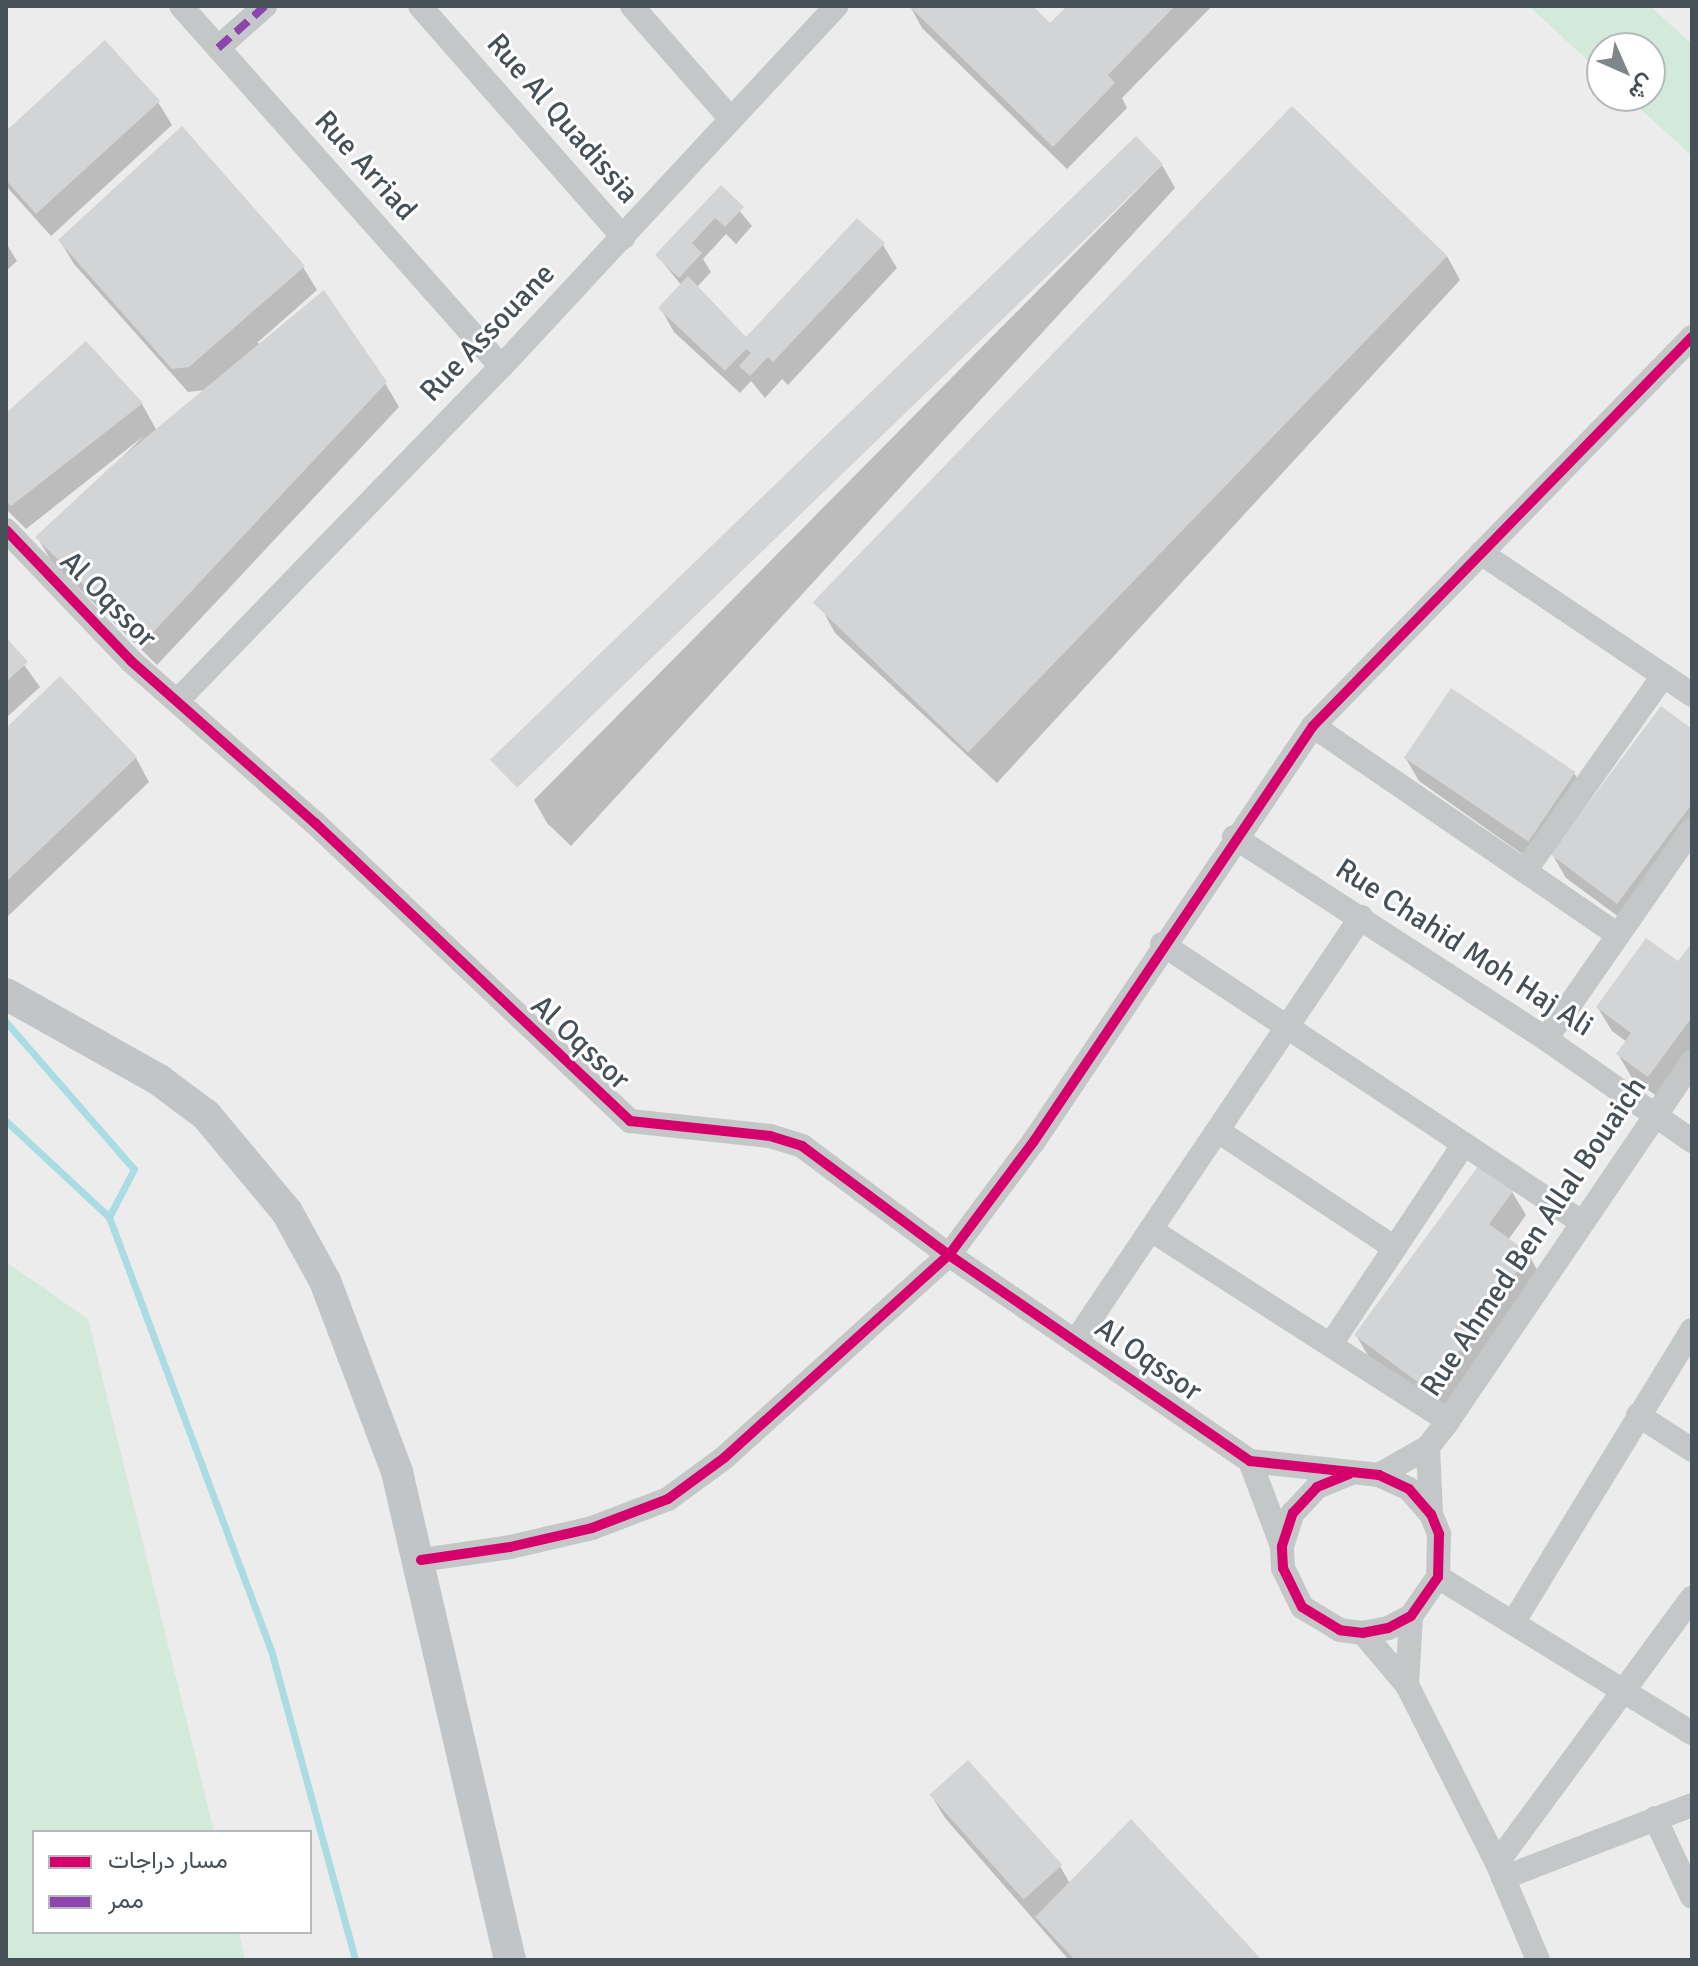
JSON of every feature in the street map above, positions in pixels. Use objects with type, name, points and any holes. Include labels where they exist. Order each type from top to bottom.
[{"type":"main road","points":[[6,994],[53,1017],[177,1092],[206,1115],[287,1212],[325,1281],[397,1472],[421,1560],[510,1960]]},
{"type":"street","name":"Rue Arriad","points":[[181,6],[501,367]]},
{"type":"street","points":[[218,48],[265,6]]},
{"type":"street","name":"Rue Al Quadissia","points":[[420,6],[623,237]]},
{"type":"street","points":[[632,6],[731,119]]},
{"type":"street","name":"Rue Assouane","points":[[179,699],[501,367],[837,6]]},
{"type":"street","points":[[421,1560],[592,1528],[668,1499],[724,1458],[949,1255],[1034,1141],[1162,944],[1313,726],[1692,337]]},
{"type":"street","name":"Al Oqssor","points":[[6,530],[131,661],[179,699],[630,1121],[770,1136],[802,1146],[949,1255],[1077,1339],[1250,1461],[1349,1474]]},
{"type":"street","points":[[1481,553],[1692,695]]},
{"type":"street","points":[[1525,871],[1663,676]]},
{"type":"street","points":[[1313,726],[1618,935]]},
{"type":"street","points":[[1546,1039],[1692,829]]},
{"type":"street","name":"Rue Chahid Moh Haj Ali","points":[[1234,837],[1546,1039],[1692,1141]]},
{"type":"street","points":[[1077,1339],[1290,1029],[1361,917]]},
{"type":"street","points":[[1162,944],[1580,1221]]},
{"type":"street","name":"Rue Ahmed Ben Allal Bouaich","points":[[1379,1475],[1428,1447],[1448,1421],[1580,1221],[1692,1062]]},
{"type":"street","points":[[1218,1131],[1395,1248]]},
{"type":"street","points":[[1331,1344],[1464,1144]]},
{"type":"street","points":[[1151,1230],[1448,1421]]},
{"type":"street","points":[[1513,1623],[1692,1330]]},
{"type":"street","points":[[1638,1415],[1692,1450]]},
{"type":"street","points":[[1250,1461],[1282,1546],[1290,1589],[1302,1607],[1320,1622],[1363,1633],[1388,1628],[1411,1616],[1438,1577],[1442,1556],[1431,1514],[1428,1447]]},
{"type":"street","points":[[1282,1546],[1303,1499],[1349,1474],[1379,1475],[1409,1489],[1431,1514]]},
{"type":"street","points":[[1438,1577],[1628,1689],[1692,1733]]},
{"type":"street","points":[[1500,1871],[1691,1603]]},
{"type":"street","points":[[1407,1685],[1411,1616]]},
{"type":"street","points":[[1363,1633],[1407,1685],[1500,1871],[1538,1960]]},
{"type":"street","points":[[1500,1871],[1692,1805]]},
{"type":"street","points":[[1655,1818],[1692,1897]]},
{"type":"green space","points":[[1529,6],[1650,6],[1692,44],[1692,156],[1644,112],[1666,112],[1666,32],[1586,32],[1586,59]]},
{"type":"green space","points":[[6,1262],[88,1319],[214,1830],[32,1830],[32,1934],[239,1934],[245,1960],[6,1960]]},
{"type":"building","points":[[909,6],[1033,6],[1050,23],[1067,6],[1175,6],[1108,75],[1115,83],[1053,147]]},
{"type":"building","points":[[105,40],[160,101],[36,214],[6,180],[6,131]]},
{"type":"building","points":[[1292,106],[1447,256],[968,752],[813,602]]},
{"type":"building","points":[[182,126],[305,266],[189,367],[172,369],[58,240]]},
{"type":"building","points":[[1136,136],[1163,164],[517,788],[490,760]]},
{"type":"building","points":[[721,185],[744,207],[725,227],[715,218],[692,243],[702,253],[679,278],[655,255]]},
{"type":"building","points":[[857,218],[885,243],[773,362],[768,357],[750,376],[739,366],[751,353],[746,349],[725,371],[658,308],[688,276],[746,337]]},
{"type":"building","points":[[324,290],[387,382],[143,643],[35,537],[115,463]]},
{"type":"building","points":[[86,341],[143,403],[11,506],[6,501],[6,413]]},
{"type":"building","points":[[6,637],[28,662],[6,682]]},
{"type":"building","points":[[60,676],[137,757],[6,882],[6,728]]},
{"type":"building","points":[[1451,688],[1575,772],[1528,842],[1404,758]]},
{"type":"building","points":[[1661,706],[1692,729],[1692,804],[1617,904],[1550,854]]},
{"type":"building","points":[[1646,938],[1678,961],[1692,943],[1692,1017],[1648,1077],[1616,1054],[1631,1033],[1596,1007]]},
{"type":"building","points":[[1479,1165],[1514,1190],[1489,1224],[1530,1254],[1430,1391],[1354,1335]]},
{"type":"building","points":[[968,1760],[1062,1865],[1024,1900],[929,1795]]},
{"type":"building","points":[[1131,1819],[1262,1960],[1075,1960],[1035,1917]]},
{"type":"waterway","points":[[6,1022],[134,1169],[109,1217],[271,1650],[355,1960]]},
{"type":"waterway","points":[[6,1121],[109,1217]]},
{"type":"marked path","points":[[218,48],[265,6]]},
{"type":"cycle path","points":[[421,1560],[510,1547],[592,1528],[668,1499],[724,1458],[949,1255],[1034,1141],[1313,726],[1692,337]]},
{"type":"cycle path","points":[[6,530],[131,661],[315,823],[630,1121],[770,1136],[802,1146],[949,1255],[1250,1461],[1379,1475],[1409,1489],[1431,1514],[1439,1534],[1438,1577],[1411,1616],[1388,1628],[1363,1633],[1340,1630],[1302,1607],[1283,1568],[1282,1546],[1293,1513],[1317,1487],[1349,1474]]}]
